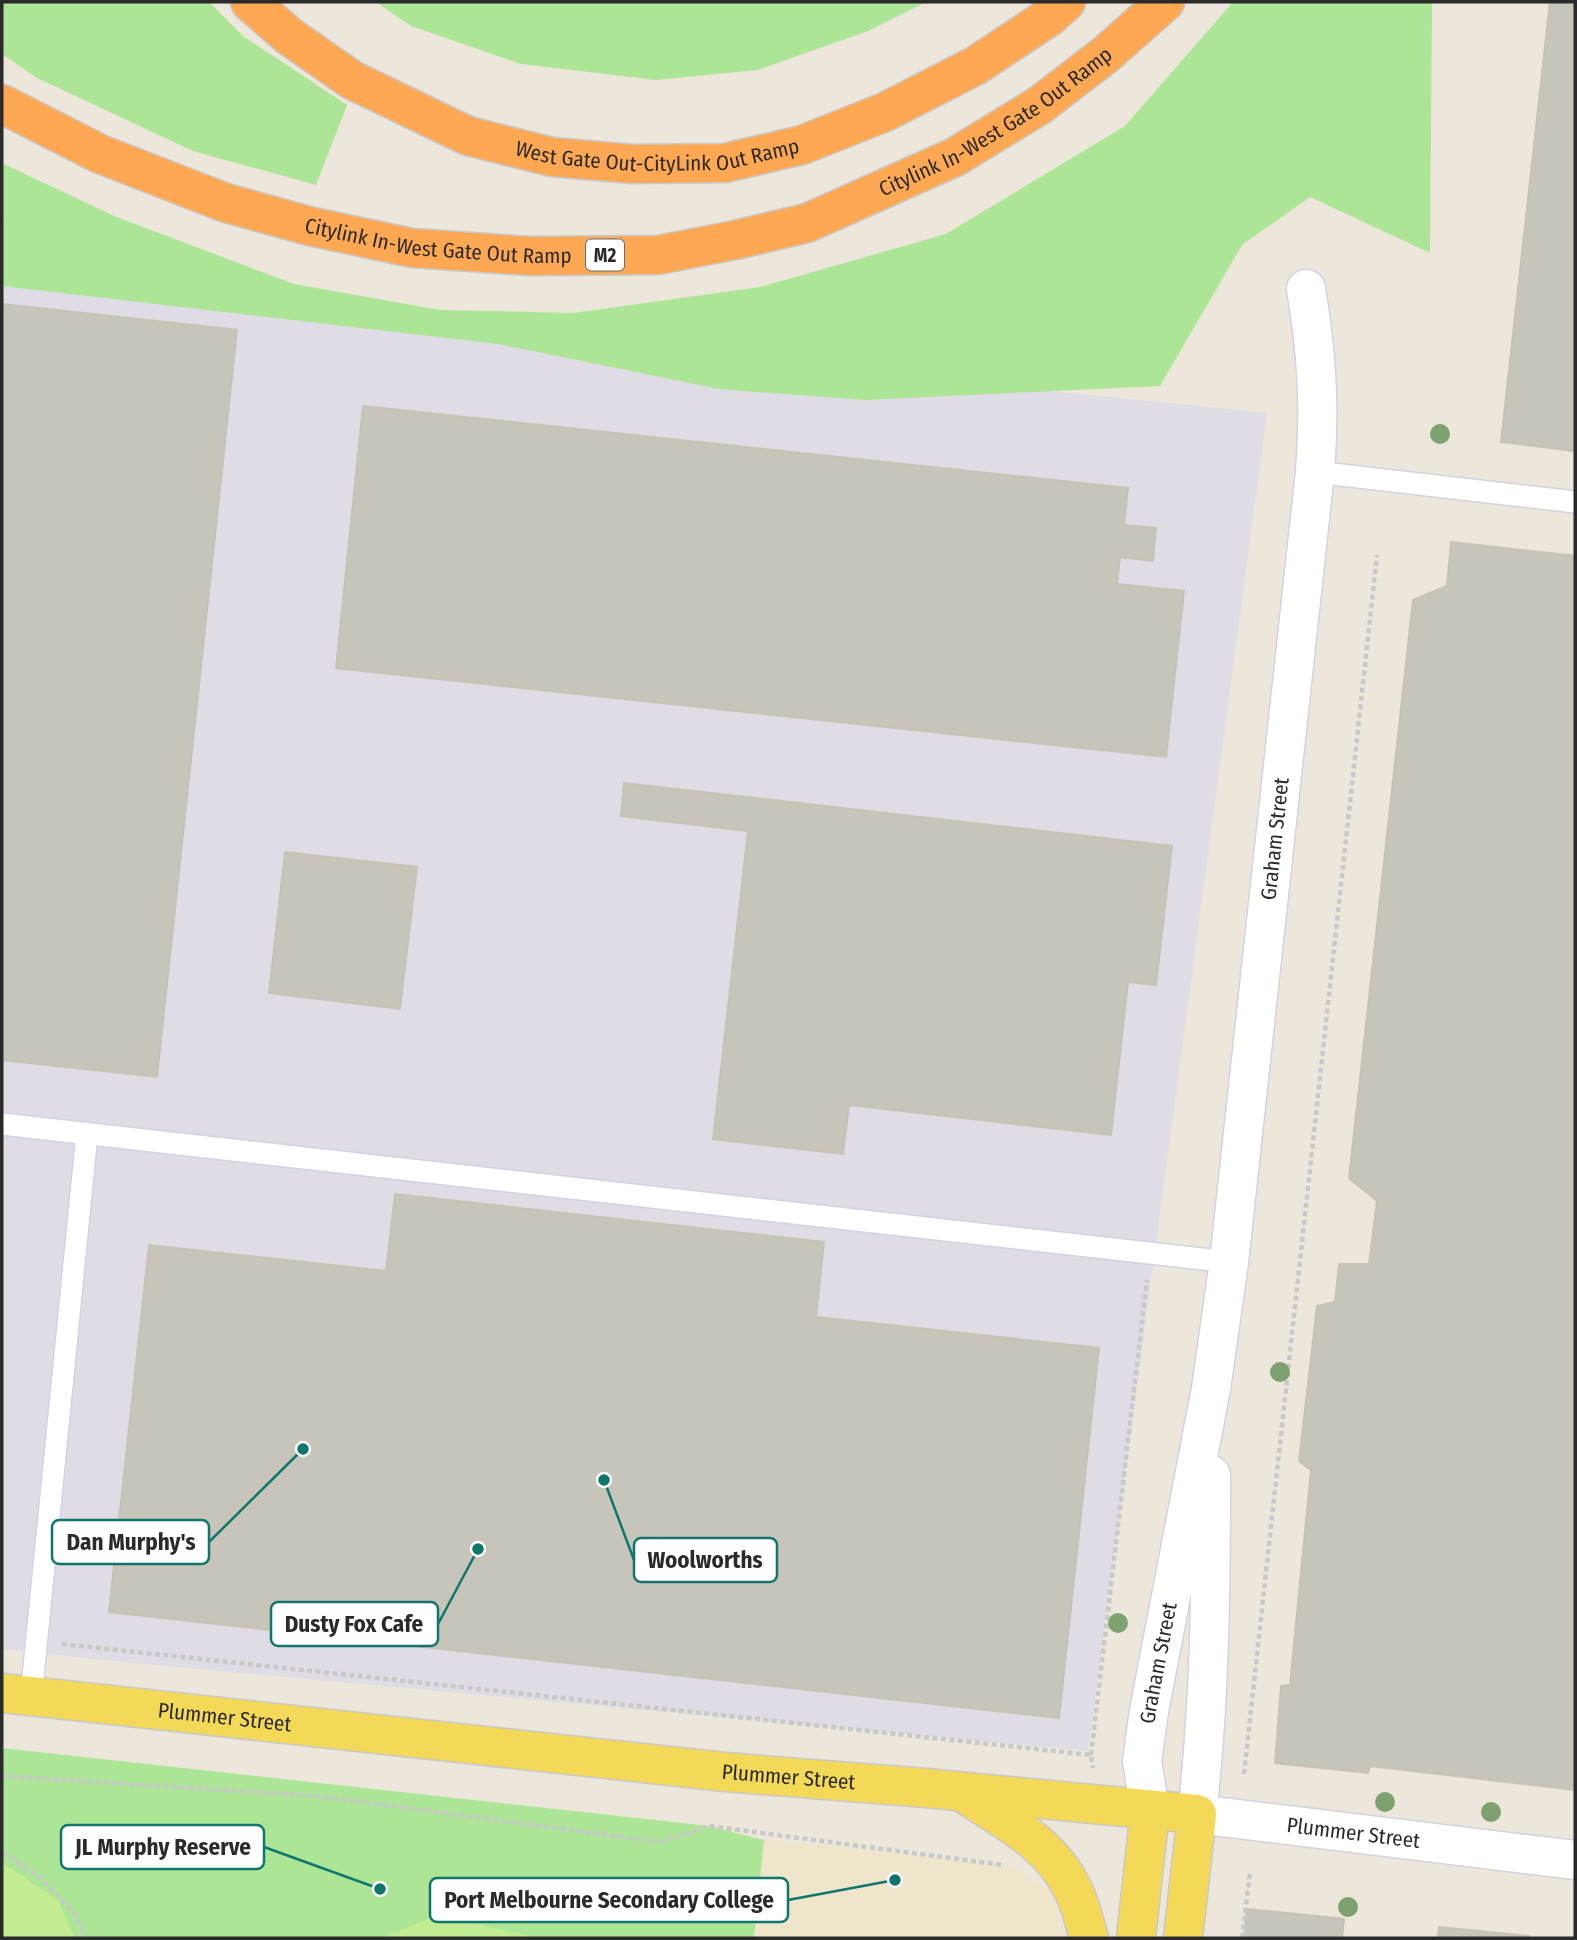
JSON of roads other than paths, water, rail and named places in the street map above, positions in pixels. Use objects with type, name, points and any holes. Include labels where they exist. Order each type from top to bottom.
[{"type":"highway","name":"West Gate Out-CityLink Out Ramp","points":[[250,2],[289,36],[352,80],[468,136],[552,157],[633,164],[725,163],[802,145],[884,112],[975,66],[1066,2]]},
{"type":"highway","name":"Citylink In-West Gate Out Ramp","points":[[2,104],[113,159],[226,203],[309,226],[412,248],[530,257],[658,255],[807,223],[955,157],[1040,105],[1105,55],[1165,2]]},
{"type":"main road","name":"Plummer Street","points":[[16,1695],[725,1772],[1197,1814]]},
{"type":"main road","points":[[963,1793],[1031,1839],[1055,1860],[1073,1889],[1089,1938]]},
{"type":"main road","name":"Graham Street","points":[[1136,1938],[1150,1810]]},
{"type":"main road","name":"Graham Street","points":[[1183,1938],[1197,1814]]},
{"type":"street","name":"Graham Street","points":[[1150,1810],[1142,1761],[1149,1711],[1211,1389],[1229,1262],[1315,472],[1319,398],[1313,329],[1306,289]]},
{"type":"street","name":"Graham Street","points":[[1197,1814],[1204,1751],[1210,1644],[1211,1389]]},
{"type":"street","name":"Plummer Street","points":[[1197,1814],[1575,1860]]},
{"type":"lane","points":[[1315,472],[1575,502]]},
{"type":"lane","points":[[2,1124],[1229,1262]]},
{"type":"lane","points":[[16,1695],[36,1641],[87,1134]]},
{"type":"place","name":"Dan Murphy's","points":[[303,1449]]},
{"type":"place","name":"Woolworths","points":[[604,1480]]},
{"type":"place","name":"Dusty Fox Cafe","points":[[478,1549]]},
{"type":"place","name":"Port Melbourne Secondary College","points":[[895,1880]]},
{"type":"place","name":"JL Murphy Reserve","points":[[380,1889]]}]
